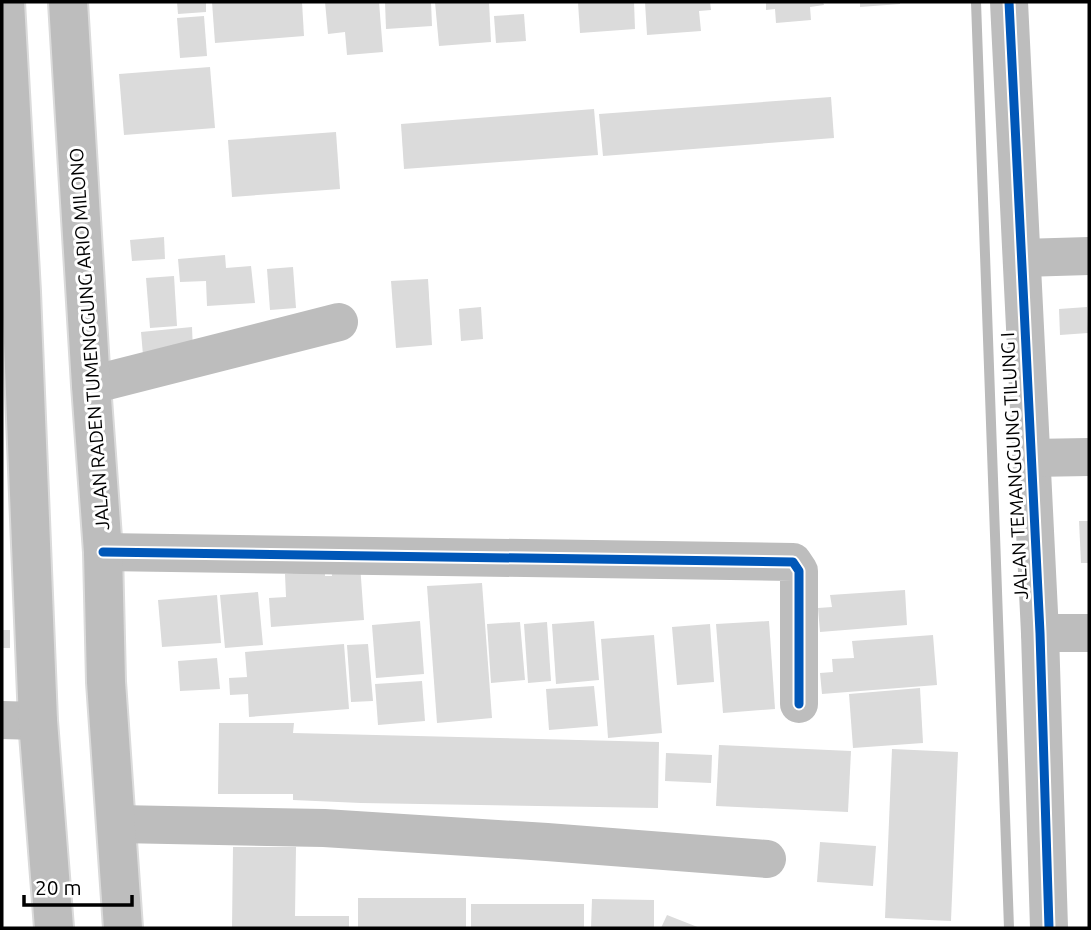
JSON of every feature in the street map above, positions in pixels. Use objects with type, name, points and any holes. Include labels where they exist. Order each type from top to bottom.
[{"type":"main road","points":[[5,2],[20,721],[54,928]]},
{"type":"main road","name":"JALAN RADEN TUMENGGUNG ARIO MILONO","points":[[68,2],[90,385],[103,552],[106,682],[118,824],[123,928]]},
{"type":"main road","name":"JALAN TEMANGGUNG TILUNG I","points":[[1009,2],[1040,632],[1049,928]]},
{"type":"main road","points":[[1022,258],[1089,256]]},
{"type":"main road","points":[[90,385],[339,322]]},
{"type":"main road","points":[[1031,458],[1089,457]]},
{"type":"main road","points":[[103,552],[793,562],[799,571],[799,704]]},
{"type":"main road","points":[[1040,632],[1089,632]]},
{"type":"main road","points":[[118,824],[324,828],[767,859]]},
{"type":"building","points":[[177,2],[206,2],[206,12],[178,14]]},
{"type":"building","points":[[212,2],[302,2],[304,36],[215,43]]},
{"type":"building","points":[[325,2],[379,2],[383,52],[347,55],[345,32],[328,34]]},
{"type":"building","points":[[385,2],[431,2],[432,26],[386,29]]},
{"type":"building","points":[[435,2],[489,2],[491,42],[439,46]]},
{"type":"building","points":[[578,2],[634,2],[635,29],[580,33]]},
{"type":"building","points":[[645,2],[710,2],[711,10],[699,11],[701,31],[647,35]]},
{"type":"building","points":[[766,2],[823,2],[824,5],[810,7],[811,20],[776,23],[775,9],[766,10]]},
{"type":"building","points":[[860,2],[900,2],[900,4],[860,7]]},
{"type":"building","points":[[524,14],[526,41],[496,43],[494,16]]},
{"type":"building","points":[[204,16],[207,56],[180,58],[177,18]]},
{"type":"building","points":[[210,67],[215,128],[124,135],[119,74]]},
{"type":"building","points":[[831,97],[834,138],[603,156],[599,114]]},
{"type":"building","points":[[594,109],[598,155],[404,169],[401,124]]},
{"type":"building","points":[[336,132],[340,189],[232,197],[228,140]]},
{"type":"building","points":[[164,237],[165,259],[132,261],[130,240]]},
{"type":"building","points":[[225,255],[226,268],[251,266],[255,303],[207,306],[206,281],[180,282],[178,259]]},
{"type":"building","points":[[293,267],[296,308],[270,310],[267,269]]},
{"type":"building","points":[[174,276],[177,326],[150,328],[146,278]]},
{"type":"building","points":[[428,279],[432,345],[396,348],[391,281]]},
{"type":"building","points":[[481,307],[483,339],[461,341],[459,309]]},
{"type":"building","points":[[1087,307],[1088,333],[1060,335],[1059,309]]},
{"type":"building","points":[[192,327],[193,351],[143,355],[141,332]]},
{"type":"building","points":[[1079,521],[1089,521],[1089,563],[1081,563]]},
{"type":"building","points":[[360,564],[364,620],[271,627],[269,598],[286,597],[285,574],[325,571],[325,576],[332,576],[331,566]]},
{"type":"building","points":[[482,583],[492,718],[437,723],[427,586]]},
{"type":"building","points":[[905,590],[907,625],[820,632],[818,608],[832,607],[830,595]]},
{"type":"building","points":[[258,592],[263,645],[225,648],[220,595]]},
{"type":"building","points":[[217,595],[221,643],[162,647],[158,600]]},
{"type":"building","points":[[420,621],[424,674],[376,678],[372,625]]},
{"type":"building","points":[[594,621],[599,680],[556,684],[552,624]]},
{"type":"building","points":[[769,621],[775,709],[723,713],[716,624]]},
{"type":"building","points":[[520,622],[525,680],[491,683],[487,624]]},
{"type":"building","points":[[547,622],[551,681],[528,683],[524,624]]},
{"type":"building","points":[[710,624],[714,682],[677,685],[672,627]]},
{"type":"building","points":[[2,630],[10,630],[10,648],[2,648]]},
{"type":"building","points":[[654,635],[662,733],[608,738],[601,639]]},
{"type":"building","points":[[933,635],[937,685],[822,694],[820,673],[833,672],[832,659],[854,658],[852,641]]},
{"type":"building","points":[[344,644],[349,709],[249,717],[248,694],[230,695],[229,678],[247,677],[245,652]]},
{"type":"building","points":[[368,644],[373,701],[351,702],[347,645]]},
{"type":"building","points":[[217,658],[220,689],[180,691],[178,661]]},
{"type":"building","points":[[422,681],[425,721],[378,725],[375,684]]},
{"type":"building","points":[[594,686],[598,726],[549,730],[546,689]]},
{"type":"building","points":[[920,688],[923,743],[853,748],[849,694]]},
{"type":"building","points":[[219,723],[294,723],[293,733],[659,742],[658,808],[361,803],[293,800],[293,794],[218,794]]},
{"type":"building","points":[[719,745],[851,751],[848,812],[716,806]]},
{"type":"building","points":[[892,749],[958,752],[951,921],[885,918]]},
{"type":"building","points":[[666,753],[712,755],[711,783],[665,781]]},
{"type":"building","points":[[820,842],[876,846],[873,886],[817,882]]},
{"type":"building","points":[[233,847],[296,847],[295,916],[349,916],[349,928],[232,928]]},
{"type":"building","points":[[358,898],[466,898],[466,928],[358,928]]},
{"type":"building","points":[[592,899],[654,900],[654,928],[591,928]]},
{"type":"building","points":[[471,904],[584,904],[584,928],[471,928]]},
{"type":"building","points":[[667,915],[700,928],[661,928]]},
{"type":"waterway","points":[[976,2],[1009,928]]},
{"type":"cycle path","points":[[1009,2],[1040,633],[1049,928]]},
{"type":"cycle path","points":[[103,552],[793,562],[799,571],[799,704]]}]
